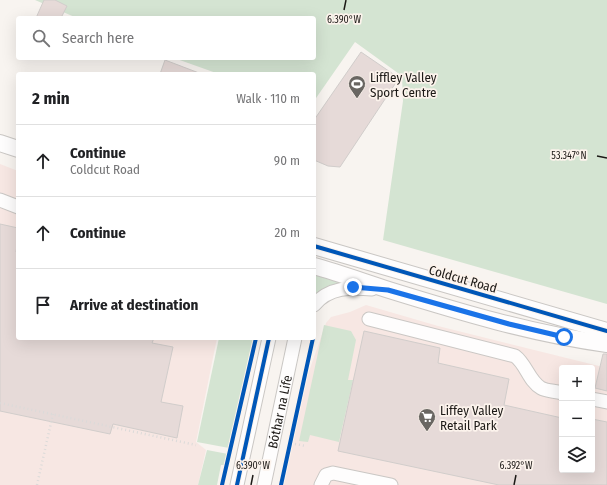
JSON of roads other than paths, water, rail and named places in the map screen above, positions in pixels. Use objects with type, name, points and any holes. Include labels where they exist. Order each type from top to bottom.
[{"type":"main road","points":[[0,143],[16,148]]},
{"type":"main road","name":"Coldcut Road","points":[[316,247],[607,331]]},
{"type":"main road","points":[[316,267],[388,290],[509,324],[581,340],[607,344]]},
{"type":"street","points":[[0,200],[16,206]]},
{"type":"street","points":[[316,303],[323,296],[334,291],[353,287],[388,290]]},
{"type":"street","points":[[369,319],[515,356],[521,360],[536,384],[542,389],[559,392]]},
{"type":"street","name":"Bóthar na Life","points":[[237,485],[270,340]]},
{"type":"street","name":"Bóthar na Life","points":[[264,485],[295,340]]},
{"type":"street","points":[[595,400],[607,402]]},
{"type":"street","points":[[321,485],[326,475],[333,473],[387,484]]},
{"type":"place","name":"Liffley Valley Sport Centre","points":[[357,99]]},
{"type":"place","name":"Liffey Valley Retail Park","points":[[427,432]]}]
